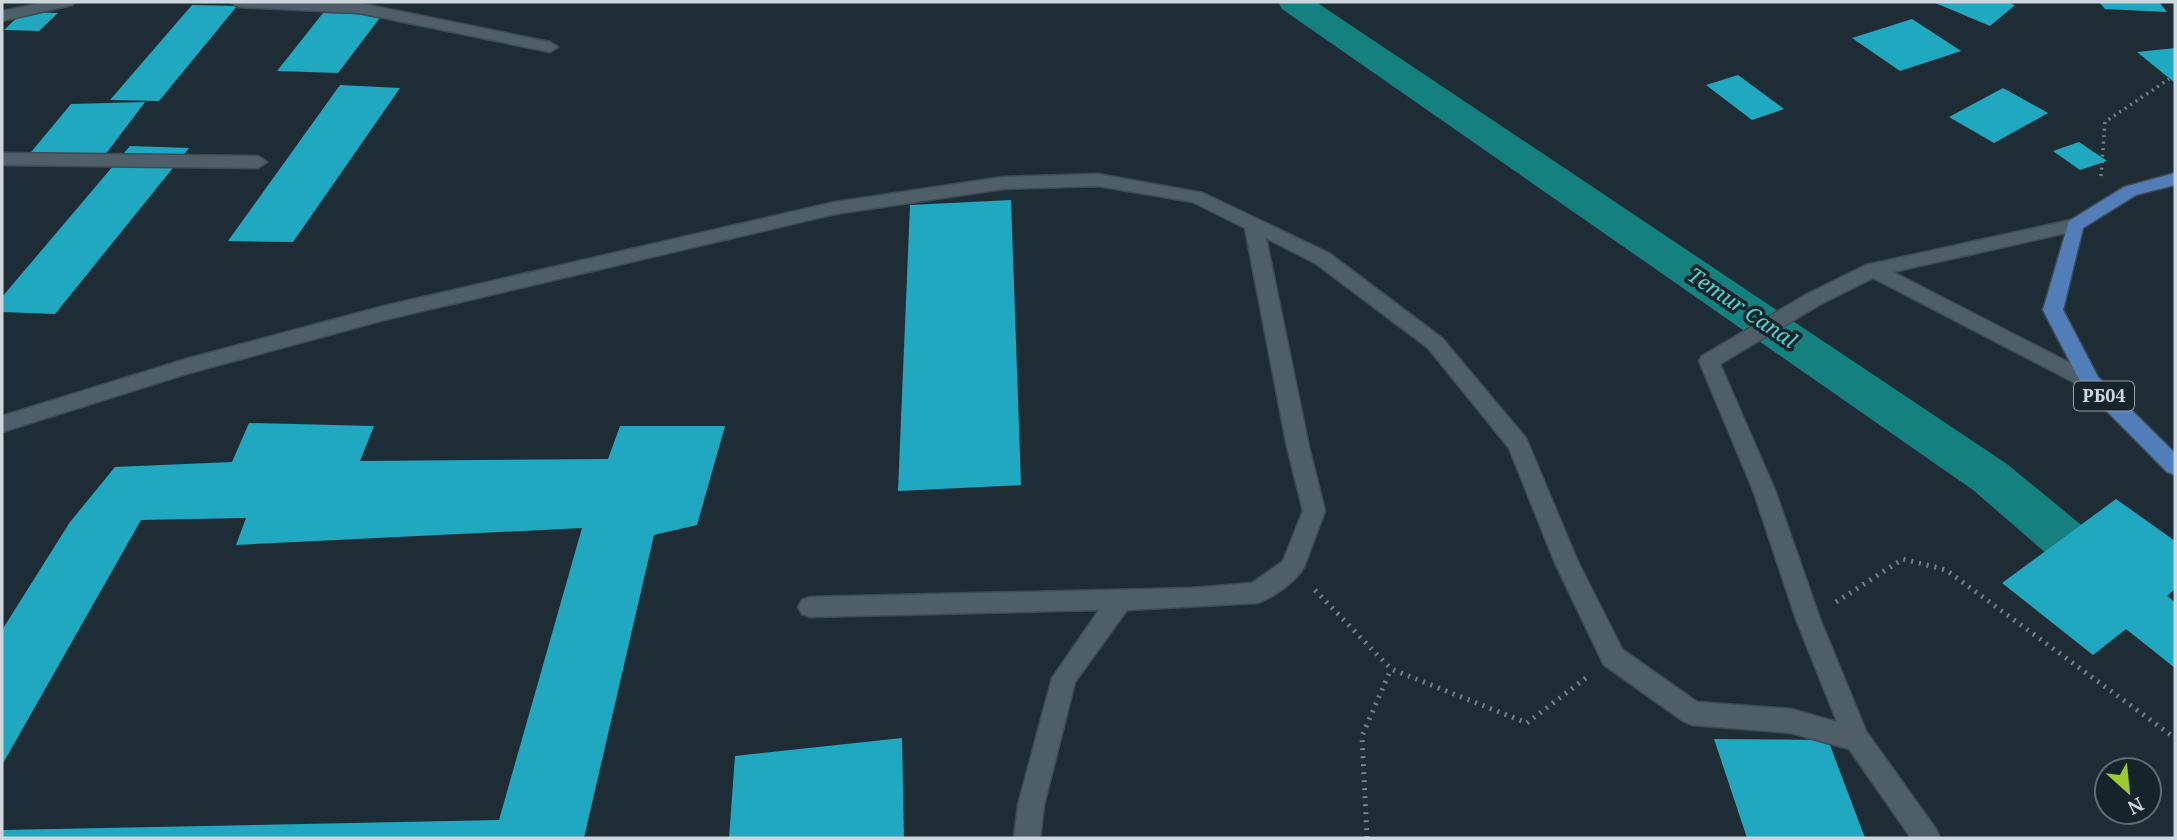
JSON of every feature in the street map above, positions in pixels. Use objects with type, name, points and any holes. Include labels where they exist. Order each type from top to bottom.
[{"type":"main road","points":[[2075,225],[2130,191],[2175,179]]},
{"type":"main road","name":"РБ04","points":[[2075,225],[2053,310],[2090,382],[2175,466]]},
{"type":"street","points":[[2,16],[67,2]]},
{"type":"street","points":[[238,2],[359,8],[550,47]]},
{"type":"street","points":[[2,159],[258,162]]},
{"type":"street","points":[[2,424],[186,367],[384,313],[835,208],[1003,183],[1098,180],[1197,197],[1322,258],[1435,343],[1518,443],[1567,563],[1613,657],[1692,713],[1791,721],[1857,739]]},
{"type":"street","points":[[810,607],[1120,600],[1257,593],[1292,567],[1314,511],[1298,447],[1254,225]]},
{"type":"street","points":[[1927,838],[1857,739],[1808,619],[1764,490],[1709,361],[1814,299],[1873,270],[2075,225]]},
{"type":"street","points":[[1873,270],[2090,382]]},
{"type":"street","points":[[1027,838],[1031,804],[1064,678],[1120,600]]},
{"type":"path","points":[[2130,191],[2101,179],[2105,122],[2169,79]]},
{"type":"path","points":[[1808,619],[1903,559],[1946,570],[2175,738]]},
{"type":"path","points":[[1292,567],[1391,669],[1528,723],[1613,657]]},
{"type":"path","points":[[1367,838],[1362,736],[1391,669]]},
{"type":"building","points":[[1933,2],[2006,2],[2015,5],[1990,26]]},
{"type":"building","points":[[2099,2],[2159,2],[2167,12],[2105,9]]},
{"type":"building","points":[[192,5],[237,6],[159,101],[110,100]]},
{"type":"building","points":[[23,12],[58,13],[39,31],[4,30]]},
{"type":"building","points":[[323,13],[382,15],[338,73],[277,71]]},
{"type":"building","points":[[1912,19],[1961,51],[1900,71],[1852,38]]},
{"type":"building","points":[[2175,48],[2175,83],[2137,52]]},
{"type":"building","points":[[1738,75],[1784,109],[1752,120],[1706,85]]},
{"type":"building","points":[[340,85],[400,88],[293,242],[228,241]]},
{"type":"building","points":[[2003,88],[2048,113],[1994,143],[1949,117]]},
{"type":"building","points":[[145,102],[105,155],[27,157],[71,104]]},
{"type":"building","points":[[2079,142],[2107,161],[2080,170],[2053,151]]},
{"type":"building","points":[[130,146],[189,148],[55,314],[2,312],[2,297]]},
{"type":"building","points":[[1011,200],[1021,485],[898,491],[910,205]]},
{"type":"building","points":[[249,423],[374,426],[360,461],[608,459],[620,426],[725,426],[697,525],[654,535],[584,838],[2,838],[2,830],[499,820],[582,528],[236,545],[246,518],[141,520],[2,765],[2,630],[70,522],[115,467],[232,462]]},
{"type":"building","points":[[2116,499],[2175,541],[2175,589],[2167,596],[2175,603],[2175,668],[2126,629],[2093,655],[2002,583]]},
{"type":"building","points":[[902,738],[904,838],[729,838],[735,756]]},
{"type":"building","points":[[1714,739],[1828,740],[1865,838],[1747,838]]},
{"type":"waterway","name":"Temur Canal","points":[[1294,2],[1990,477],[2175,633]]}]
